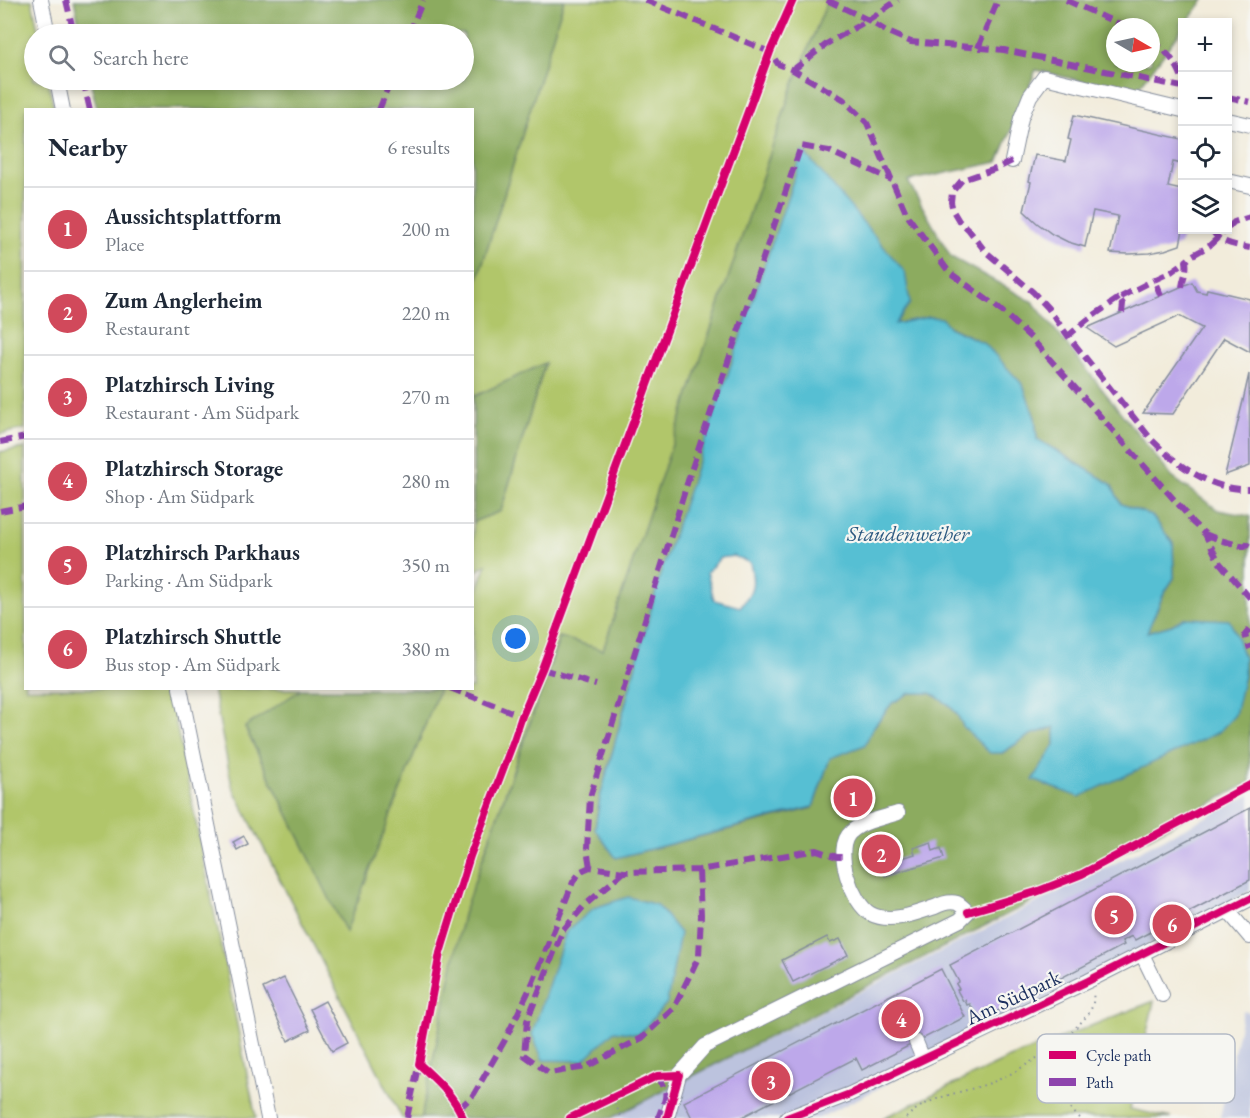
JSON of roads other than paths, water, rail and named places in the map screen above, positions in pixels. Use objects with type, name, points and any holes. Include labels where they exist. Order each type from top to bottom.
[{"type":"street","points":[[41,0],[46,24]]},
{"type":"street","points":[[1012,161],[1021,118],[1030,96],[1044,77],[1178,109]]},
{"type":"street","points":[[59,90],[63,108]]},
{"type":"street","points":[[1232,121],[1250,125]]},
{"type":"street","points":[[1232,182],[1250,186]]},
{"type":"street","points":[[180,690],[268,1118]]},
{"type":"street","points":[[667,1118],[679,1075],[705,1046],[960,920],[968,912],[958,903],[946,903],[909,915],[888,918],[878,917],[860,905],[844,865],[844,844],[849,833],[860,825],[898,813]]},
{"type":"street","name":"Am Südpark","points":[[787,1118],[850,1094],[1088,981],[1250,899]]},
{"type":"street","points":[[1228,911],[1250,937]]},
{"type":"street","points":[[1158,927],[1165,942]]},
{"type":"street","points":[[1142,954],[1162,995]]},
{"type":"street","points":[[916,1042],[923,1059]]},
{"type":"water","name":"Staudenweiher","points":[[803,151],[905,272],[910,303],[895,324],[929,317],[942,318],[950,328],[984,343],[1023,385],[1035,418],[1037,439],[1111,484],[1121,504],[1152,516],[1173,543],[1174,578],[1164,593],[1147,632],[1172,625],[1184,618],[1229,620],[1244,658],[1244,676],[1235,715],[1219,732],[1079,797],[1033,780],[1055,745],[1055,727],[1030,735],[1002,753],[990,753],[964,728],[949,705],[931,693],[910,693],[892,703],[872,729],[865,745],[830,758],[813,807],[616,858],[595,829],[600,798],[662,569]],"holes":[[[734,556],[750,563],[753,576],[752,586],[740,607],[714,600],[707,572],[720,558]]]},
{"type":"water","points":[[628,897],[657,905],[680,933],[667,1003],[639,1034],[614,1031],[583,1061],[543,1060],[532,1034],[566,932],[594,908]]},
{"type":"place","name":"Aussichtsplattform","points":[[853,798]]},
{"type":"place","name":"Zum Anglerheim","points":[[881,854]]},
{"type":"place","name":"Platzhirsch Parkhaus","points":[[1114,915]]},
{"type":"place","name":"Platzhirsch Shuttle","points":[[1172,924]]},
{"type":"place","name":"Platzhirsch Storage","points":[[901,1019]]},
{"type":"place","name":"Platzhirsch Living","points":[[771,1081]]}]
